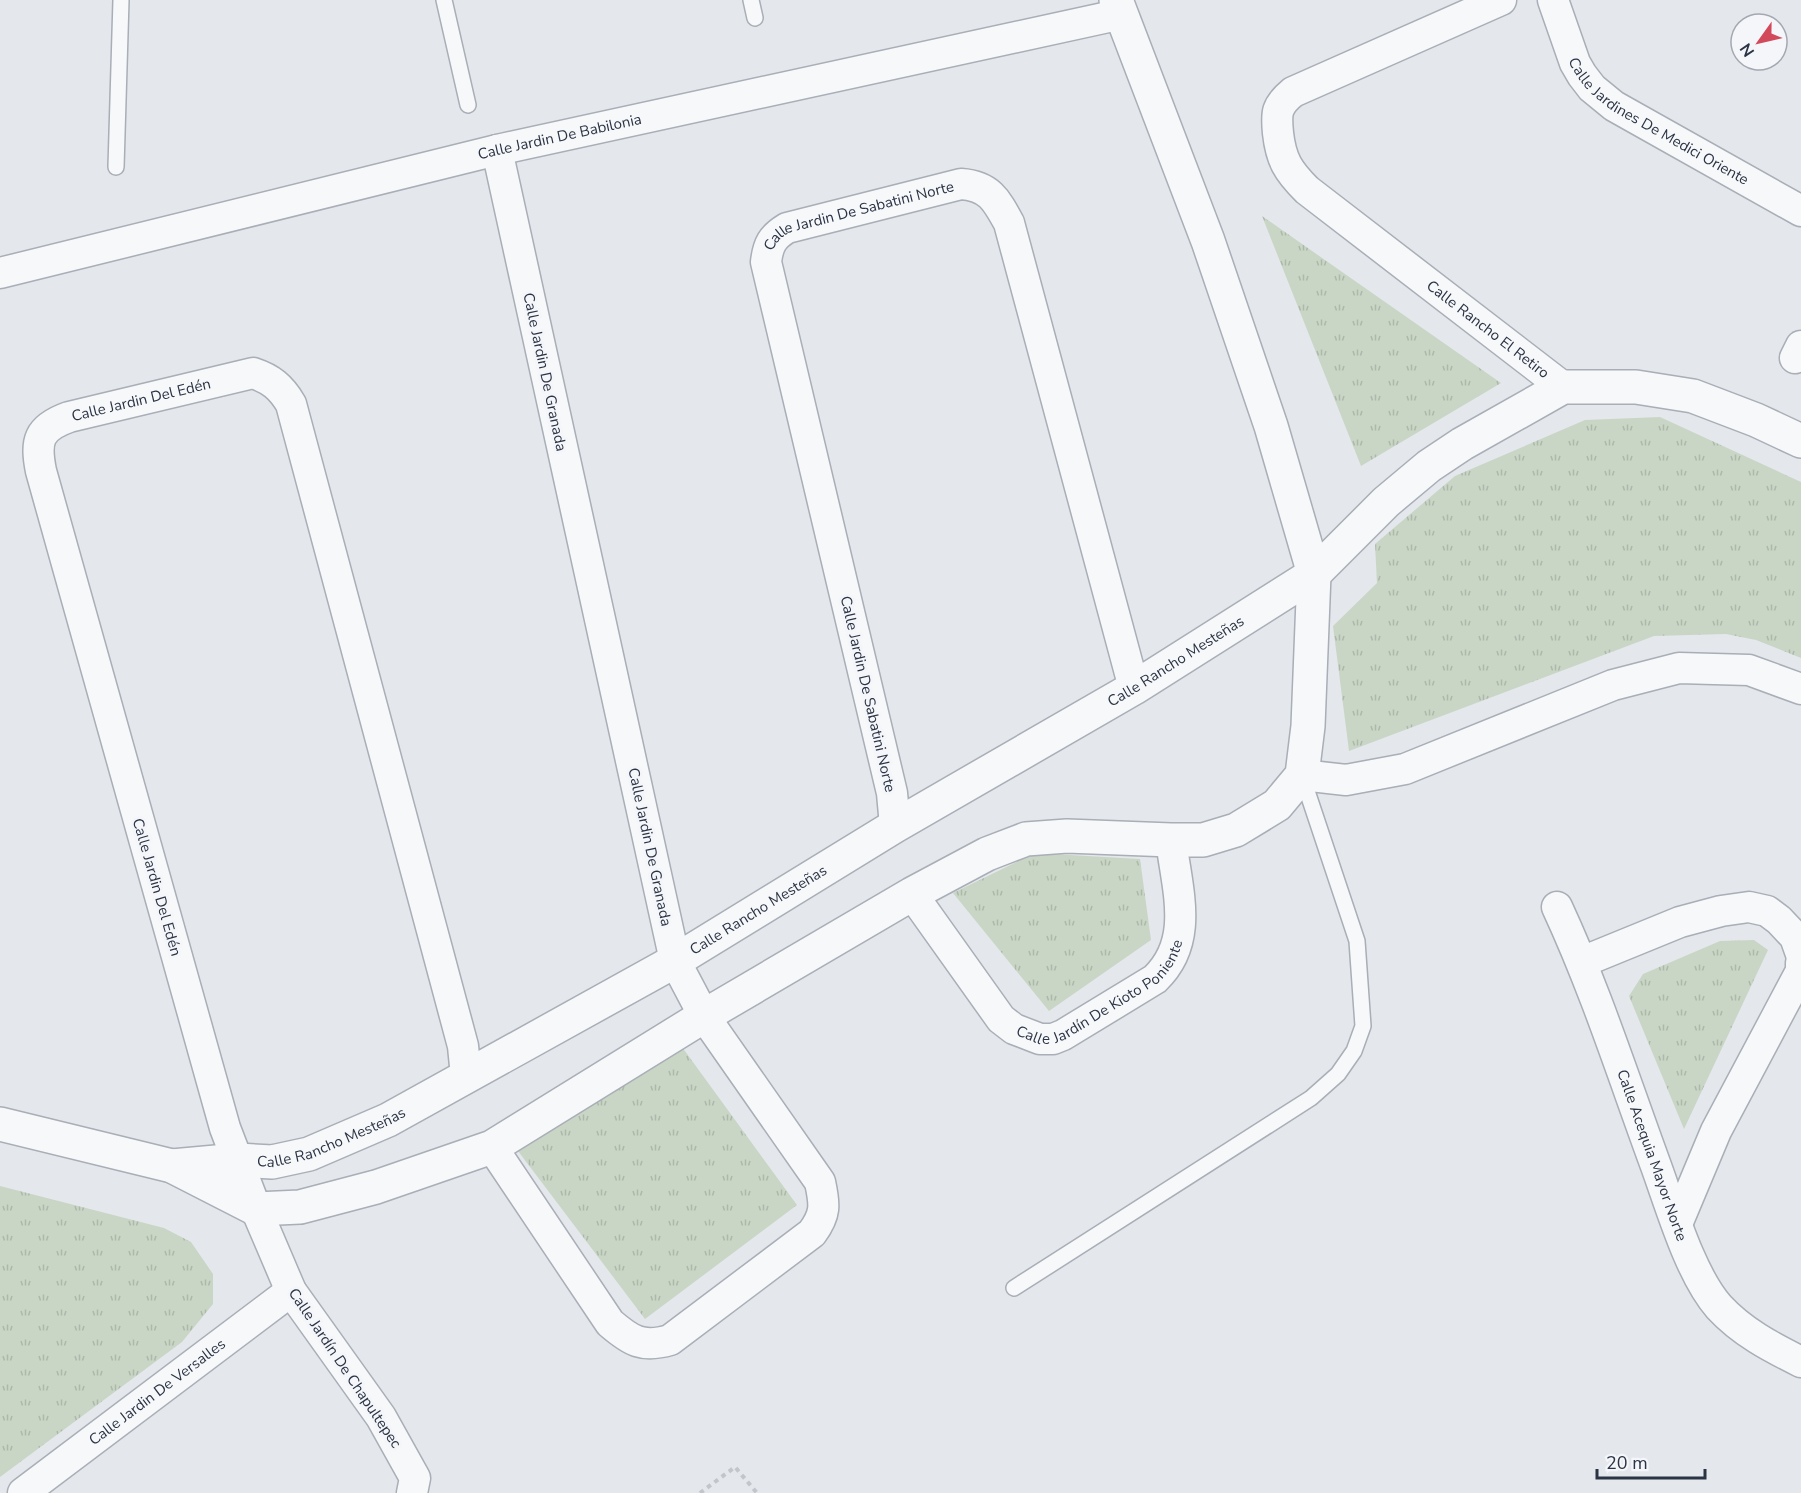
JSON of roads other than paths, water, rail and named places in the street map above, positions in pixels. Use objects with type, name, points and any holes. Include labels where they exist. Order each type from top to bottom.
[{"type":"street","name":"Calle Rancho El Retiro","points":[[1501,0],[1293,92],[1281,103],[1276,114],[1281,154],[1296,179],[1307,190],[1563,387],[1636,387],[1693,396],[1756,420],[1801,441]]},
{"type":"street","name":"Calle Jardines De Medici Oriente","points":[[1553,0],[1575,63],[1593,88],[1614,106],[1801,212]]},
{"type":"street","name":"Calle Jardin De Babilonia","points":[[0,273],[496,150],[1119,7]]},
{"type":"street","points":[[1119,7],[1209,241],[1271,426],[1314,574],[1308,726],[1302,775],[1346,780],[1405,769],[1613,685],[1679,668],[1749,670],[1801,689]]},
{"type":"street","name":"Calle Jardin De Granada","points":[[492,1147],[610,1323],[625,1336],[639,1343],[655,1345],[670,1340],[812,1233],[824,1213],[820,1182],[704,1016],[675,961],[496,150]]},
{"type":"street","name":"Calle Jardin De Sabatini Norte","points":[[895,826],[892,793],[766,262],[768,246],[776,235],[787,228],[961,184],[982,188],[989,192],[999,204],[1009,223],[1134,688]]},
{"type":"street","name":"Calle Jardin Del Edén","points":[[256,1209],[225,1128],[41,471],[37,450],[44,432],[54,422],[253,373],[276,384],[285,394],[291,404],[463,1046],[466,1076]]},
{"type":"street","name":"Calle Rancho Mesteñas","points":[[172,1166],[238,1160],[272,1162],[309,1154],[388,1120],[675,961],[895,826],[1134,688],[1314,574],[1386,502],[1429,465],[1563,387]]},
{"type":"street","name":"Calle Rancho Mesteñas","points":[[0,1124],[172,1166],[256,1209],[300,1207],[344,1196],[492,1147],[704,1016],[912,894],[987,854],[1026,839],[1067,836],[1203,840],[1236,830],[1277,805],[1302,775]]},
{"type":"street","name":"Calle Jardín De Kioto Poniente","points":[[912,894],[1001,1019],[1026,1035],[1040,1039],[1053,1039],[1155,979],[1176,952],[1181,930],[1171,840]]},
{"type":"street","name":"Calle Acequia Mayor Norte","points":[[1557,907],[1582,962],[1677,1224],[1698,1273],[1719,1306],[1756,1339],[1801,1362]]},
{"type":"street","points":[[1582,962],[1680,922],[1721,910],[1749,907],[1767,911],[1779,920],[1795,937],[1801,954]]},
{"type":"street","points":[[1677,1224],[1716,1131],[1801,971],[1801,963]]},
{"type":"street","name":"Calle Jardín De Chapultepec","points":[[256,1209],[291,1291],[381,1417],[415,1478],[412,1493]]},
{"type":"street","name":"Calle Jardin De Versalles","points":[[23,1493],[291,1291]]},
{"type":"lane","points":[[116,167],[121,0]]},
{"type":"lane","points":[[444,0],[468,105]]},
{"type":"lane","points":[[751,0],[755,18]]},
{"type":"lane","points":[[1014,1288],[1311,1098],[1338,1074],[1354,1051],[1363,1026],[1357,940],[1302,775]]}]
